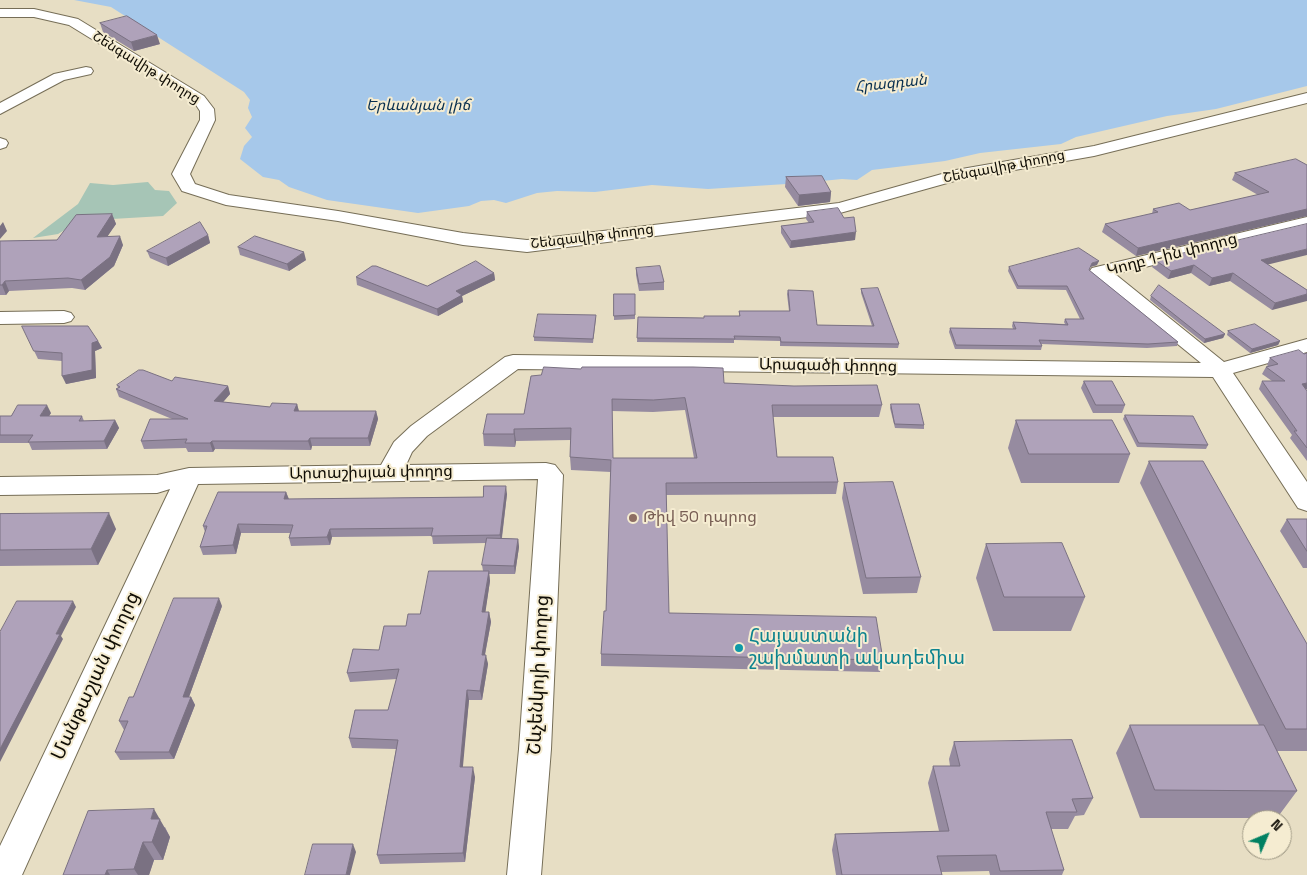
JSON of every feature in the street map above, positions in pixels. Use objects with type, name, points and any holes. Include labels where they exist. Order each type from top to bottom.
[{"type":"street","name":"Շենգավիթ փողոց","points":[[0,13],[34,13],[73,22],[199,99],[206,107],[208,113],[206,122],[196,144],[184,163],[181,174],[188,187],[197,191],[236,202],[338,216],[463,238],[527,246],[840,208],[956,175],[1094,151],[1307,98]]},
{"type":"street","points":[[0,109],[59,77],[86,71]]},
{"type":"street","name":"Կողբ 1-ին փողոց","points":[[1220,370],[1206,356],[1100,272],[1307,223]]},
{"type":"street","points":[[0,318],[64,317]]},
{"type":"street","name":"Արագածի փողոց","points":[[389,473],[402,448],[419,431],[513,362],[1220,370],[1307,345]]},
{"type":"street","points":[[1220,370],[1307,502]]},
{"type":"street","name":"Արտաշիսյան փողոց","points":[[0,470],[164,469],[189,476]]},
{"type":"street","name":"Արտաշիսյան փողոց","points":[[0,486],[157,484],[189,476],[539,470],[546,471],[551,475]]},
{"type":"street","name":"Շևչենկոյի փողոց","points":[[524,875],[535,749],[551,475]]},
{"type":"street","name":"Մանթաշյան փողոց","points":[[4,875],[189,476]]},
{"type":"green space","points":[[148,182],[155,190],[169,191],[177,203],[163,216],[95,220],[75,224],[58,234],[33,238],[78,204],[90,183],[113,185]]},
{"type":"water","name":"Երևանյան լիճ","points":[[74,0],[1307,0],[1307,86],[1216,109],[1167,116],[1076,137],[1061,144],[980,153],[945,161],[872,170],[857,180],[842,179],[708,189],[652,185],[595,192],[557,191],[537,193],[506,203],[494,200],[481,201],[469,206],[418,213],[327,200],[289,187],[279,180],[263,177],[240,159],[244,146],[252,137],[245,128],[252,117],[248,108],[250,100],[244,92],[111,7]]},
{"type":"building","points":[[127,16],[157,35],[131,42],[100,23]]},
{"type":"building","points":[[1296,159],[1307,165],[1307,209],[1138,248],[1105,224],[1158,212],[1153,209],[1179,203],[1190,210],[1269,192],[1235,173]]},
{"type":"building","points":[[822,176],[831,192],[799,195],[786,177]]},
{"type":"building","points":[[838,208],[844,218],[854,217],[856,232],[791,241],[781,226],[814,222],[807,212]]},
{"type":"building","points":[[112,214],[97,237],[120,236],[110,257],[81,280],[68,278],[5,281],[0,285],[0,241],[57,240],[76,215]]},
{"type":"building","points":[[200,222],[208,235],[166,258],[147,251]]},
{"type":"building","points":[[1307,224],[1307,249],[1261,260],[1307,290],[1307,294],[1275,303],[1233,273],[1212,278],[1194,265],[1171,271],[1155,260]]},
{"type":"building","points":[[255,236],[304,252],[287,264],[238,247]]},
{"type":"building","points":[[1079,248],[1099,261],[1092,263],[1089,270],[1178,342],[1148,344],[1039,340],[1042,346],[956,345],[950,328],[1016,329],[1013,322],[1068,325],[1065,319],[1084,319],[1067,286],[1018,286],[1009,267]]},
{"type":"building","points":[[476,261],[494,273],[456,291],[462,295],[437,309],[356,277],[372,266],[376,266],[427,286]]},
{"type":"building","points":[[660,266],[664,282],[639,284],[636,268]]},
{"type":"building","points":[[1159,285],[1225,334],[1205,339],[1151,296]]},
{"type":"building","points":[[878,288],[899,344],[781,342],[780,337],[734,336],[735,339],[637,338],[638,317],[704,318],[704,316],[740,316],[739,311],[790,311],[788,290],[813,291],[817,325],[874,326],[861,289]]},
{"type":"building","points":[[614,294],[635,294],[635,315],[614,316]]},
{"type":"building","points":[[538,314],[596,315],[593,339],[534,337]]},
{"type":"building","points":[[1255,324],[1280,341],[1252,349],[1228,331]]},
{"type":"building","points":[[22,326],[88,326],[98,341],[92,343],[92,370],[62,376],[62,353],[34,351]]},
{"type":"building","points":[[1299,350],[1304,354],[1307,353],[1307,383],[1302,384],[1307,391],[1307,448],[1262,381],[1285,381],[1266,367],[1278,364],[1270,358]]},
{"type":"building","points":[[544,367],[581,369],[582,367],[693,367],[723,368],[724,383],[794,386],[877,385],[882,405],[772,405],[777,457],[833,457],[838,482],[666,483],[669,613],[876,617],[883,660],[601,654],[604,611],[606,611],[611,460],[570,457],[571,428],[514,429],[514,434],[483,434],[487,414],[524,414],[531,376],[541,375]],"holes":[[[685,398],[697,458],[613,458],[612,399],[653,400]]]},
{"type":"building","points":[[139,370],[172,381],[175,377],[228,386],[214,401],[270,407],[272,403],[297,404],[294,411],[376,411],[368,438],[310,438],[308,441],[212,441],[210,443],[185,443],[187,439],[141,441],[150,419],[188,419],[116,389],[120,387],[117,385]]},
{"type":"building","points":[[1084,381],[1112,381],[1125,405],[1096,405]]},
{"type":"building","points":[[891,404],[919,404],[924,425],[895,424]]},
{"type":"building","points":[[18,405],[47,405],[40,416],[82,416],[79,421],[115,420],[104,441],[28,442],[33,435],[0,435],[0,416],[11,416]]},
{"type":"building","points":[[1125,415],[1193,416],[1208,445],[1139,443]]},
{"type":"building","points":[[1016,420],[1112,420],[1130,454],[1029,454]]},
{"type":"building","points":[[1149,461],[1203,461],[1307,644],[1307,729],[1286,729]]},
{"type":"building","points":[[893,482],[921,577],[866,578],[844,483]]},
{"type":"building","points":[[484,486],[506,486],[500,535],[431,536],[433,528],[330,529],[327,537],[289,538],[293,525],[238,524],[233,545],[200,547],[207,526],[203,526],[218,492],[286,492],[284,499],[483,497]]},
{"type":"building","points":[[109,513],[91,549],[0,550],[0,514]]},
{"type":"building","points":[[1287,519],[1307,519],[1307,551]]},
{"type":"building","points":[[487,538],[518,539],[514,566],[482,565]]},
{"type":"building","points":[[1062,543],[1085,597],[1004,597],[986,544]]},
{"type":"building","points":[[429,571],[489,571],[482,612],[489,612],[482,655],[486,655],[480,691],[467,690],[460,767],[473,767],[463,853],[377,855],[398,740],[349,738],[355,710],[388,710],[399,669],[347,673],[353,649],[379,650],[384,626],[406,626],[408,614],[420,614]]},
{"type":"building","points":[[174,598],[219,598],[183,697],[191,697],[169,752],[115,752],[128,721],[119,721],[129,697],[133,697]]},
{"type":"building","points":[[17,601],[73,601],[56,634],[60,634],[0,749],[0,632]]},
{"type":"building","points":[[1130,725],[1264,725],[1297,791],[1155,790]]},
{"type":"building","points":[[1072,740],[1093,798],[1072,799],[1077,812],[1046,812],[1064,870],[1000,871],[996,855],[937,856],[942,875],[842,875],[835,834],[949,831],[933,766],[960,766],[954,742]]},
{"type":"building","points":[[154,809],[151,819],[160,819],[152,842],[143,842],[134,869],[107,870],[105,875],[63,875],[88,811]]},
{"type":"building","points":[[313,844],[353,844],[346,875],[305,875]]},
{"type":"place","name":"Թիվ 50 դպրոց","points":[[633,518]]},
{"type":"place","name":"Հայաստանի շախմատի ակադեմիա","points":[[739,648]]},
{"type":"water label","name":"Հրազդան","points":[[891,84]]}]
